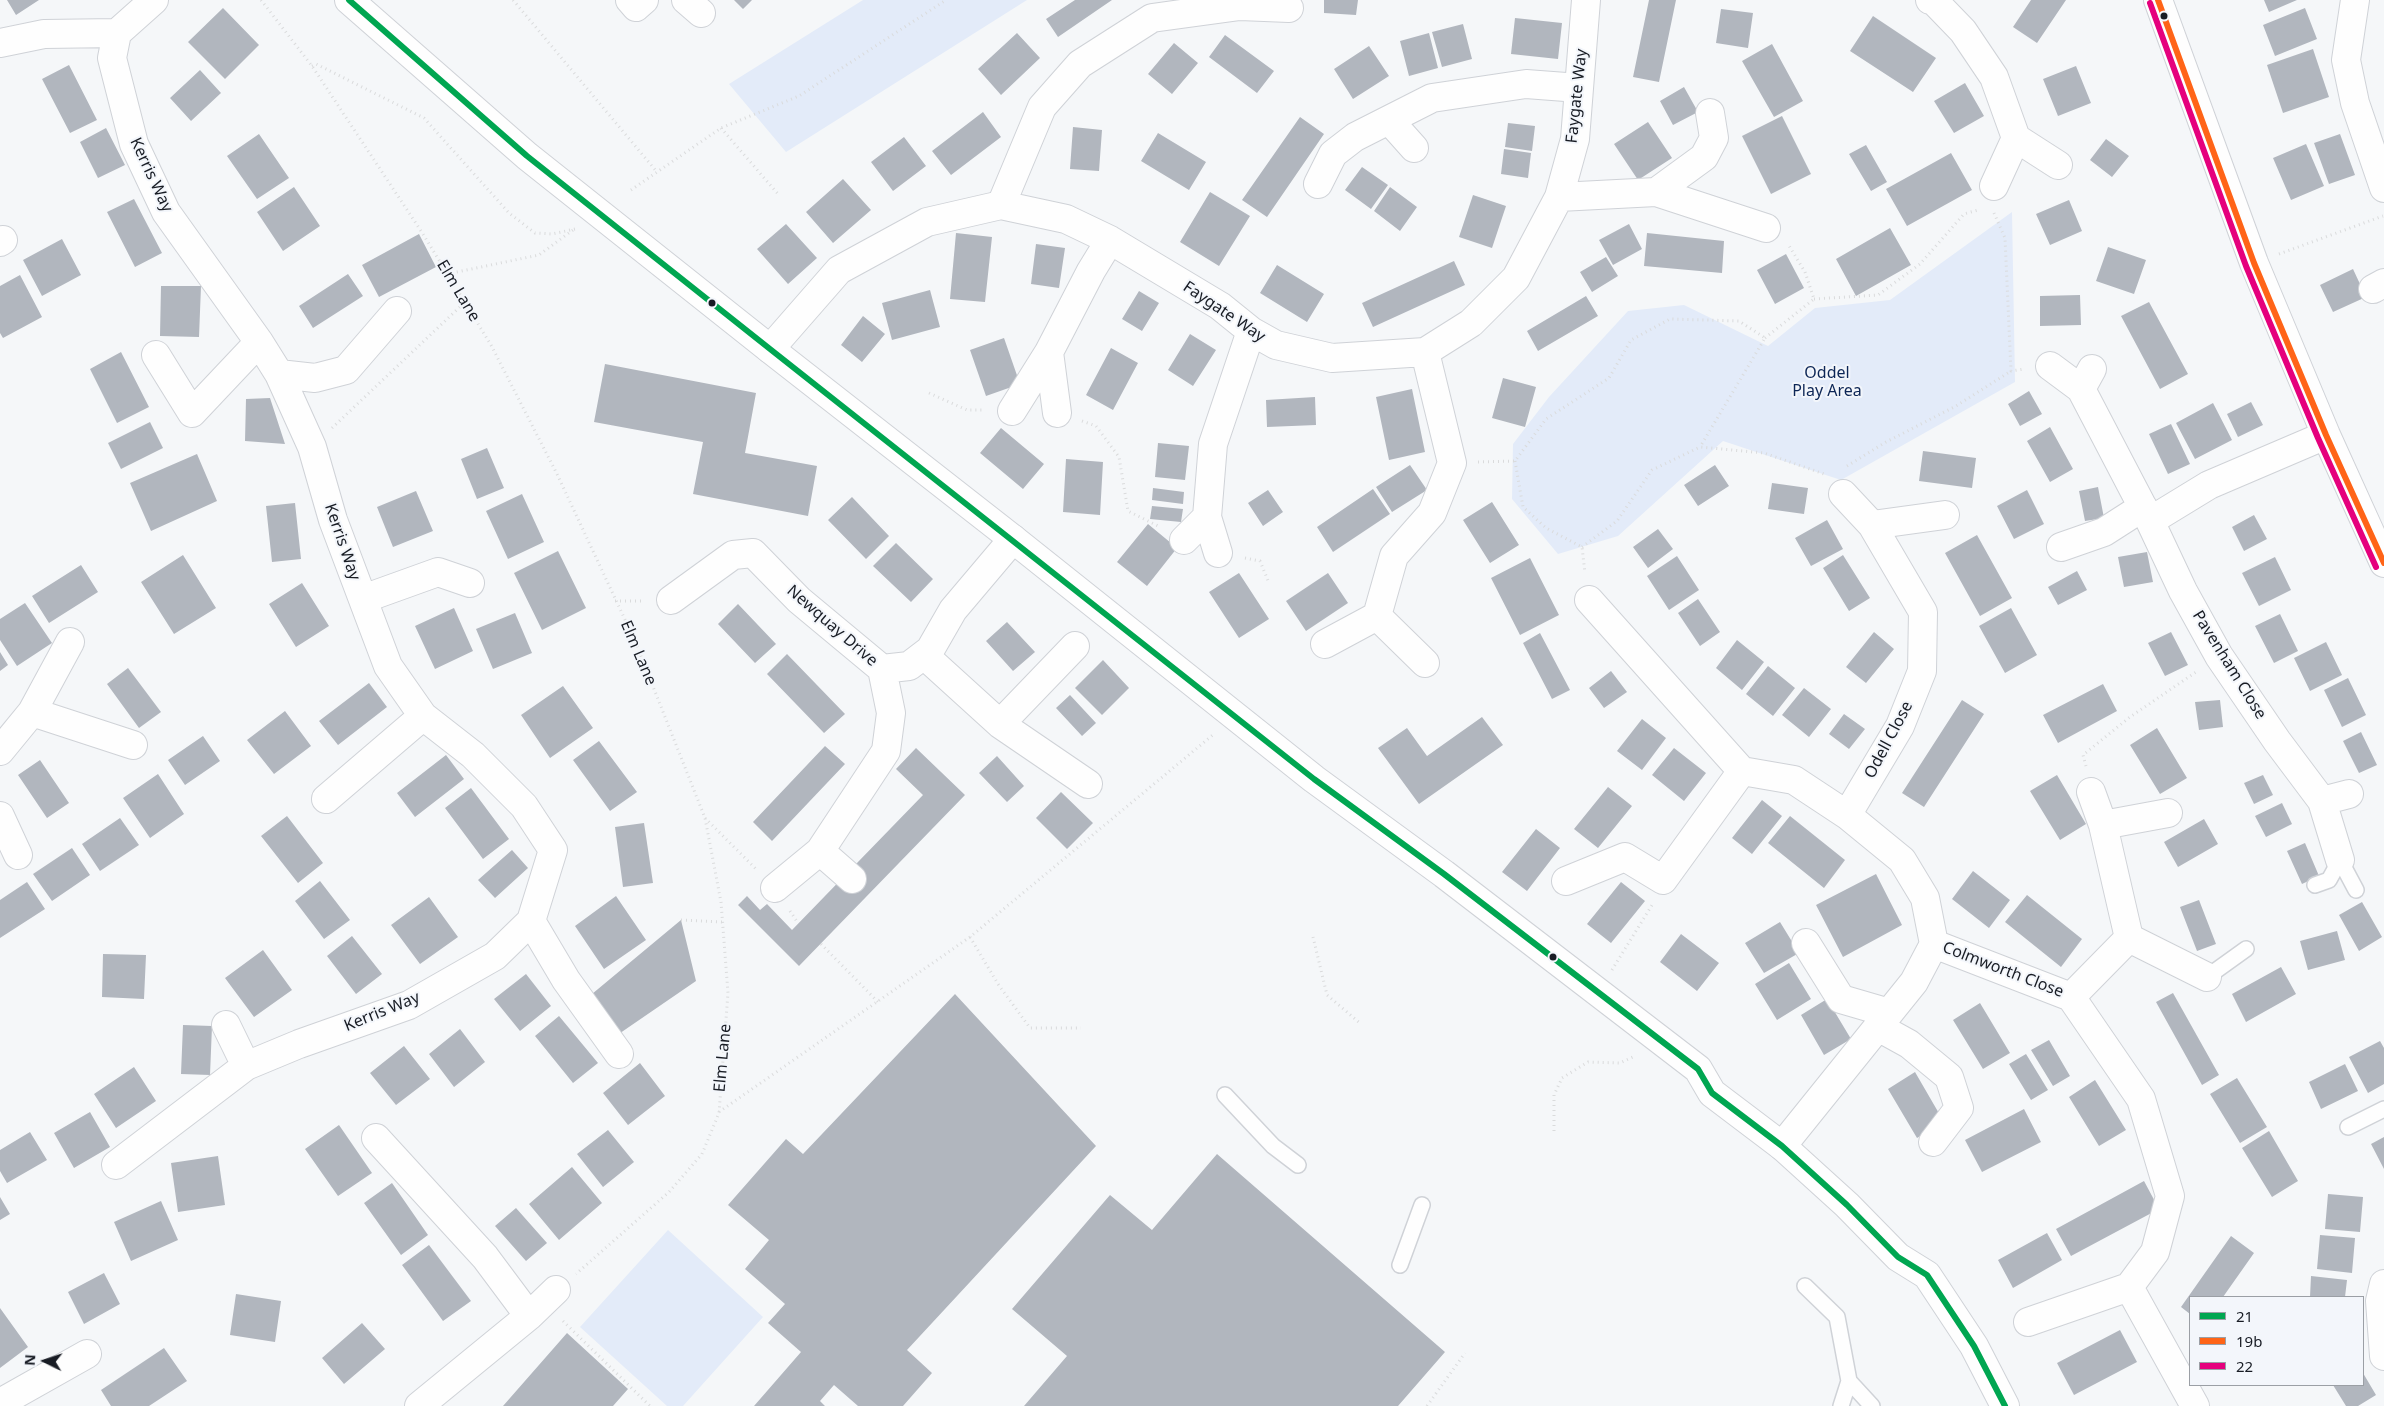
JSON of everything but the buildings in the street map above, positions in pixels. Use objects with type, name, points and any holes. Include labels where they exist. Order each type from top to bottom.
[{"type":"street","points":[[0,42],[44,34],[117,33],[154,0]]},
{"type":"street","points":[[349,0],[527,156],[770,349],[1013,539],[1314,779],[1698,1069],[1712,1093],[1782,1146],[1847,1205],[1898,1257],[1927,1275],[1974,1346],[2005,1406]]},
{"type":"street","points":[[630,0],[636,7],[644,0]]},
{"type":"street","name":"Faygate Way","points":[[770,349],[839,270],[927,222],[1000,205],[1066,219],[1110,240],[1220,306],[1251,331],[1276,346],[1332,358],[1425,352],[1471,323],[1516,278],[1559,197],[1575,139],[1586,0]]},
{"type":"street","points":[[1930,0],[1963,31],[1994,77],[2016,138],[2058,165]]},
{"type":"street","points":[[2158,0],[2254,263],[2326,436],[2384,563]]},
{"type":"street","points":[[2355,0],[2346,60],[2354,103],[2384,188]]},
{"type":"street","points":[[1000,205],[1042,107],[1080,64],[1152,18],[1242,3],[1288,8]]},
{"type":"street","name":"Kerris Way","points":[[116,1165],[246,1066],[299,1044],[408,1005],[495,956],[531,921],[553,850],[524,806],[473,755],[423,716],[388,666],[333,520],[312,447],[279,374],[259,342],[166,212],[134,144],[112,58],[117,33]]},
{"type":"street","points":[[1318,184],[1333,154],[1355,137],[1432,98],[1526,84],[1579,88]]},
{"type":"street","points":[[1656,192],[1704,156],[1714,138],[1710,113]]},
{"type":"street","points":[[1389,120],[1414,148]]},
{"type":"street","points":[[1993,196],[2016,138]]},
{"type":"street","points":[[1559,197],[1656,192],[1766,228]]},
{"type":"street","points":[[1012,410],[1049,352],[1090,271],[1110,240]]},
{"type":"street","points":[[279,374],[315,378],[346,370],[397,311]]},
{"type":"street","points":[[1218,553],[1207,517],[1213,444],[1251,331]]},
{"type":"street","points":[[156,355],[195,420],[259,342]]},
{"type":"street","points":[[1049,352],[1057,412]]},
{"type":"street","points":[[1325,644],[1377,616],[1394,556],[1432,513],[1452,462],[1425,352]]},
{"type":"street","name":"Pavenham Close","points":[[2050,366],[2087,379],[2147,514],[2184,591],[2219,656],[2277,741],[2322,801],[2340,860]]},
{"type":"street","points":[[2061,547],[2147,514],[2209,485],[2326,436]]},
{"type":"street","name":"Odell Close","points":[[1843,494],[1872,525],[1923,612],[1922,671],[1900,726],[1847,815]]},
{"type":"street","points":[[1872,525],[1945,515]]},
{"type":"street","points":[[1184,540],[1207,517]]},
{"type":"street","name":"Newquay Drive","points":[[671,600],[733,555],[753,553],[799,600],[882,669],[909,666],[930,650],[953,610],[1013,539]]},
{"type":"street","name":"Kerris Way","points":[[362,599],[438,572],[470,583]]},
{"type":"street","points":[[1589,600],[1742,771],[1794,780],[1847,815],[1902,860],[1925,898],[1934,944],[1914,982],[1782,1146]]},
{"type":"street","points":[[1377,616],[1425,663]]},
{"type":"street","points":[[0,751],[32,712],[70,642]]},
{"type":"street","points":[[1000,724],[1075,646]]},
{"type":"street","points":[[924,655],[1000,724],[1088,784]]},
{"type":"street","points":[[775,888],[820,850],[886,751],[892,713],[882,669]]},
{"type":"street","points":[[32,712],[133,745]]},
{"type":"street","points":[[326,799],[423,716]]},
{"type":"street","points":[[1566,881],[1625,857],[1664,880],[1742,771]]},
{"type":"street","points":[[2091,792],[2103,825],[2129,938],[2208,977]]},
{"type":"street","points":[[2322,801],[2349,794]]},
{"type":"street","points":[[2103,825],[2168,813]]},
{"type":"street","points":[[0,816],[18,855]]},
{"type":"street","points":[[820,850],[852,880]]},
{"type":"street","points":[[531,921],[566,980],[619,1054]]},
{"type":"street","name":"Colmworth Close","points":[[2072,997],[2129,938]]},
{"type":"street","points":[[1806,943],[1841,999],[1884,1021],[1949,1077],[1958,1108],[1933,1142]]},
{"type":"street","name":"Colmworth Close","points":[[1934,944],[2072,997],[2141,1099],[2170,1196],[2155,1252],[2129,1287]]},
{"type":"street","points":[[226,1025],[246,1066]]},
{"type":"street","points":[[376,1138],[485,1257],[543,1303],[419,1406]]},
{"type":"street","points":[[2384,1284],[2380,1300],[2384,1356]]},
{"type":"street","points":[[2028,1322],[2129,1287],[2195,1406]]},
{"type":"street","points":[[0,1403],[87,1354]]},
{"type":"lane","points":[[2314,885],[2329,880],[2340,860]]},
{"type":"lane","points":[[2340,860],[2356,890]]},
{"type":"lane","points":[[2208,977],[2246,949]]},
{"type":"lane","points":[[1225,1095],[1273,1146],[1298,1164]]},
{"type":"lane","points":[[2348,1127],[2384,1110]]},
{"type":"lane","points":[[1400,1265],[1422,1204]]},
{"type":"lane","points":[[1805,1286],[1837,1317],[1849,1380],[1841,1406]]},
{"type":"lane","points":[[1849,1380],[1872,1406]]},
{"type":"path","name":"Elm Lane","points":[[261,0],[312,66],[423,234],[491,345],[557,474],[635,642],[705,818],[721,902],[728,993],[719,1113],[702,1154],[669,1192],[543,1303]]},
{"type":"path","points":[[513,0],[657,172]]},
{"type":"path","points":[[631,190],[721,128],[799,96],[946,0]]},
{"type":"path","points":[[312,66],[316,64],[424,118],[509,213],[535,233],[552,234],[576,228],[539,255],[447,274]]},
{"type":"path","points":[[721,128],[778,194]]},
{"type":"path","points":[[1700,447],[1765,338],[1814,299],[1878,295],[1920,264],[1964,214],[1993,196],[2005,238],[2011,371]]},
{"type":"path","points":[[2254,263],[2384,216]]},
{"type":"path","points":[[1766,228],[1790,246],[1805,272],[1814,299]]},
{"type":"path","points":[[312,447],[464,303]]},
{"type":"path","points":[[1582,547],[1546,528],[1523,508],[1515,461],[1546,419],[1609,378],[1630,340],[1670,319],[1739,321],[1765,338]]},
{"type":"path","points":[[1845,467],[1886,442],[1956,406],[2011,371],[2050,366]]},
{"type":"path","points":[[929,393],[967,410],[1012,410]]},
{"type":"path","points":[[1057,412],[1096,426],[1119,457],[1128,511],[1184,540]]},
{"type":"path","points":[[1582,547],[1616,521],[1652,470],[1700,447],[1764,453],[1829,476],[1843,494]]},
{"type":"path","points":[[1452,462],[1515,461]]},
{"type":"path","points":[[1582,547],[1589,600]]},
{"type":"path","points":[[1218,553],[1260,561],[1270,583]]},
{"type":"path","points":[[2091,792],[2083,755],[2130,717],[2219,656]]},
{"type":"path","points":[[719,1113],[970,938],[1235,716]]},
{"type":"path","points":[[1612,971],[1646,918],[1664,880]]},
{"type":"path","points":[[681,920],[722,922]]},
{"type":"path","points":[[1313,937],[1327,995],[1361,1024]]},
{"type":"path","points":[[970,938],[998,984],[1030,1028],[1081,1028]]},
{"type":"path","points":[[821,944],[878,1002]]},
{"type":"path","points":[[1554,1131],[1554,1095],[1562,1078],[1588,1062],[1620,1063],[1636,1056]]},
{"type":"path","points":[[543,1303],[650,1406]]},
{"type":"path","points":[[1427,1406],[1466,1353]]},
{"type":"green space","points":[[863,0],[1027,0],[786,152],[729,84]]},
{"type":"green space","name":"Oddel Play Area","points":[[2012,212],[2015,382],[1841,480],[1723,441],[1618,536],[1558,554],[1512,499],[1513,444],[1549,397],[1628,311],[1684,305],[1768,346],[1815,308],[1890,300]]},
{"type":"green space","points":[[668,1230],[763,1317],[683,1406],[667,1406],[580,1327]]},
{"type":"transit line","name":"21","points":[[349,0],[527,156],[770,349],[1314,779],[1444,874],[1698,1069],[1712,1093],[1782,1146],[1847,1205],[1898,1257],[1927,1275],[1974,1346],[2005,1406]]},
{"type":"transit line","name":"19b","points":[[2158,0],[2254,263],[2326,435],[2384,563]]},
{"type":"transit line","name":"22","points":[[2150,3],[2246,266],[2318,438],[2376,567]]}]
